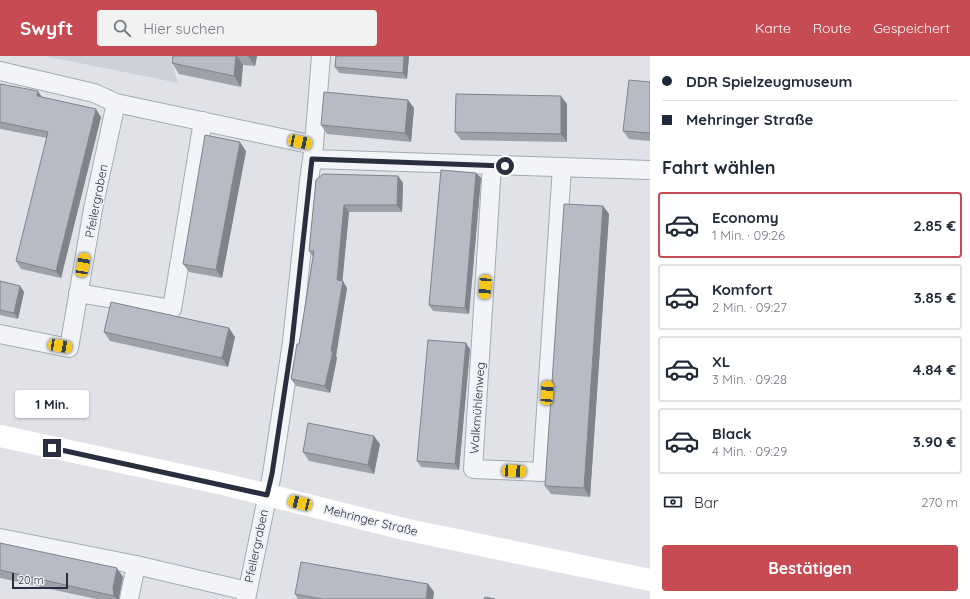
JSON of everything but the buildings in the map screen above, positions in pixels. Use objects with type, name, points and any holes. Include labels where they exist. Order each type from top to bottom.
[{"type":"main road","name":"Mehringer Straße","points":[[0,436],[267,495],[408,530],[650,580]]},
{"type":"street","name":"Pfeilergraben","points":[[0,538],[136,565],[246,595],[272,474],[292,342],[313,152],[320,56]]},
{"type":"street","points":[[0,71],[94,93],[116,103],[203,121],[313,152],[492,165],[650,170]]},
{"type":"street","name":"Pfeilergraben","points":[[0,334],[69,348],[93,209],[116,103]]},
{"type":"street","points":[[78,293],[172,309],[203,121]]},
{"type":"street","name":"Walkmühlenweg","points":[[492,165],[473,469],[542,472],[562,167]]},
{"type":"street","points":[[129,599],[136,565]]},
{"type":"shaded area","points":[[45,56],[172,56],[171,61],[178,83]]},
{"type":"route","points":[[52,448],[223,484],[267,495],[272,474],[292,342],[312,159],[505,166]]}]
